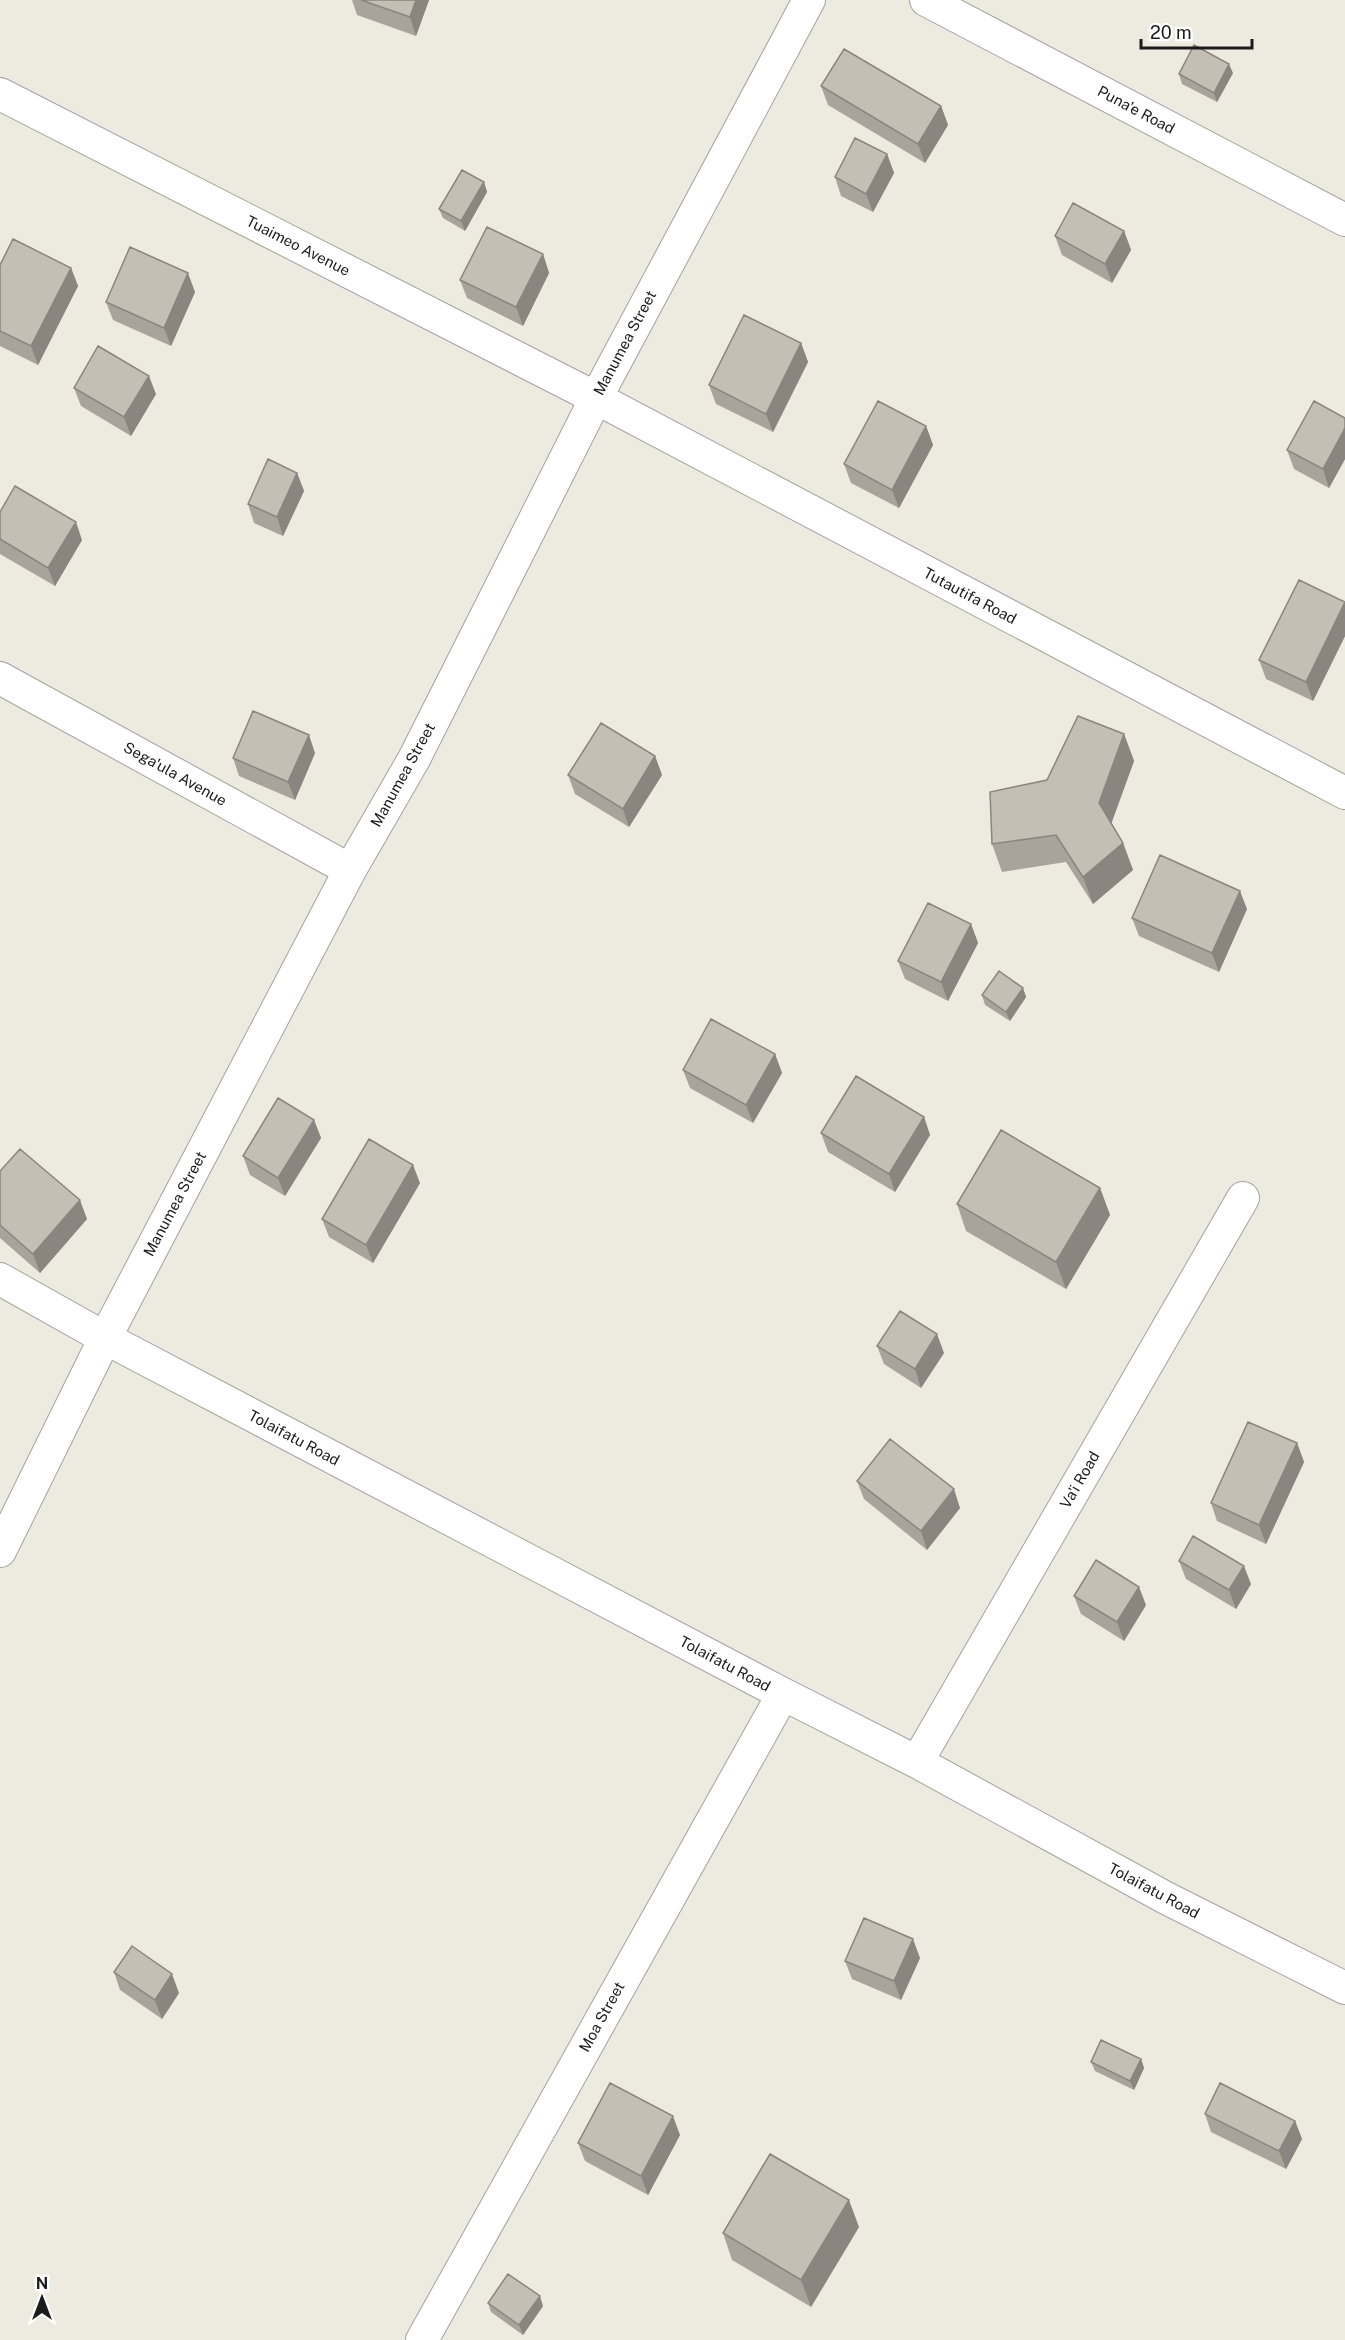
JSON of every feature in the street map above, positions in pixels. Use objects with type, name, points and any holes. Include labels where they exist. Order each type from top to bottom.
[{"type":"street","name":"Manumea Street","points":[[0,1551],[105,1338],[350,870],[414,759],[596,399],[809,0]]},
{"type":"street","name":"Puna'e Road","points":[[926,0],[1345,220]]},
{"type":"street","name":"Tuaimeo Avenue","points":[[0,94],[596,399]]},
{"type":"street","name":"Tutautifa Road","points":[[596,399],[1345,793]]},
{"type":"street","name":"Sega'ula Avenue","points":[[0,678],[350,870]]},
{"type":"street","name":"Va'i Road","points":[[917,1762],[1243,1198]]},
{"type":"street","name":"Tolaifatu Road","points":[[0,1279],[105,1338],[783,1695],[917,1762],[1166,1898],[1345,1988]]},
{"type":"street","name":"Moa Street","points":[[422,2340],[783,1695]]},
{"type":"building","points":[[361,0],[416,0],[410,17]]},
{"type":"building","points":[[1194,45],[1229,64],[1214,93],[1179,74]]},
{"type":"building","points":[[844,49],[941,106],[918,144],[821,86]]},
{"type":"building","points":[[855,138],[887,154],[866,194],[835,177]]},
{"type":"building","points":[[462,170],[484,182],[461,221],[439,209]]},
{"type":"building","points":[[1073,203],[1124,231],[1105,264],[1055,236]]},
{"type":"building","points":[[487,227],[543,254],[516,307],[460,280]]},
{"type":"building","points":[[13,239],[71,268],[31,346],[0,331],[0,265]]},
{"type":"building","points":[[130,247],[188,273],[164,328],[106,302]]},
{"type":"building","points":[[744,315],[801,343],[766,414],[709,385]]},
{"type":"building","points":[[98,346],[149,376],[124,417],[74,388]]},
{"type":"building","points":[[878,401],[926,426],[892,490],[844,464]]},
{"type":"building","points":[[1314,401],[1345,418],[1345,428],[1323,469],[1287,450]]},
{"type":"building","points":[[268,459],[297,473],[277,517],[248,504]]},
{"type":"building","points":[[15,486],[76,522],[48,568],[0,539],[0,512]]},
{"type":"building","points":[[1299,580],[1345,602],[1306,682],[1259,660]]},
{"type":"building","points":[[253,711],[309,735],[288,782],[233,758]]},
{"type":"building","points":[[1078,716],[1124,734],[1099,803],[1123,843],[1083,877],[1056,835],[992,844],[990,792],[1047,780]]},
{"type":"building","points":[[601,723],[655,756],[623,809],[568,775]]},
{"type":"building","points":[[1160,855],[1240,891],[1212,953],[1132,918]]},
{"type":"building","points":[[928,903],[971,924],[941,982],[898,961]]},
{"type":"building","points":[[999,971],[1023,988],[1006,1012],[982,995]]},
{"type":"building","points":[[711,1019],[775,1054],[746,1105],[683,1070]]},
{"type":"building","points":[[856,1076],[924,1117],[889,1174],[821,1133]]},
{"type":"building","points":[[278,1098],[314,1120],[278,1178],[243,1156]]},
{"type":"building","points":[[1001,1130],[1100,1188],[1056,1262],[957,1204]]},
{"type":"building","points":[[369,1139],[413,1165],[366,1245],[322,1219]]},
{"type":"building","points":[[20,1149],[80,1200],[33,1254],[0,1225],[0,1171]]},
{"type":"building","points":[[900,1311],[937,1334],[915,1369],[877,1346]]},
{"type":"building","points":[[1248,1422],[1297,1443],[1259,1525],[1211,1503]]},
{"type":"building","points":[[890,1439],[954,1489],[921,1531],[857,1481]]},
{"type":"building","points":[[1193,1536],[1244,1566],[1229,1590],[1179,1561]]},
{"type":"building","points":[[1096,1560],[1139,1587],[1117,1622],[1074,1596]]},
{"type":"building","points":[[864,1918],[913,1939],[894,1981],[845,1961]]},
{"type":"building","points":[[132,1946],[172,1974],[155,2000],[114,1972]]},
{"type":"building","points":[[1101,2040],[1141,2059],[1130,2081],[1091,2062]]},
{"type":"building","points":[[610,2083],[673,2116],[641,2176],[578,2143]]},
{"type":"building","points":[[1220,2083],[1295,2121],[1279,2151],[1205,2114]]},
{"type":"building","points":[[770,2154],[849,2200],[801,2280],[723,2233]]},
{"type":"building","points":[[508,2274],[540,2296],[519,2325],[488,2303]]}]
